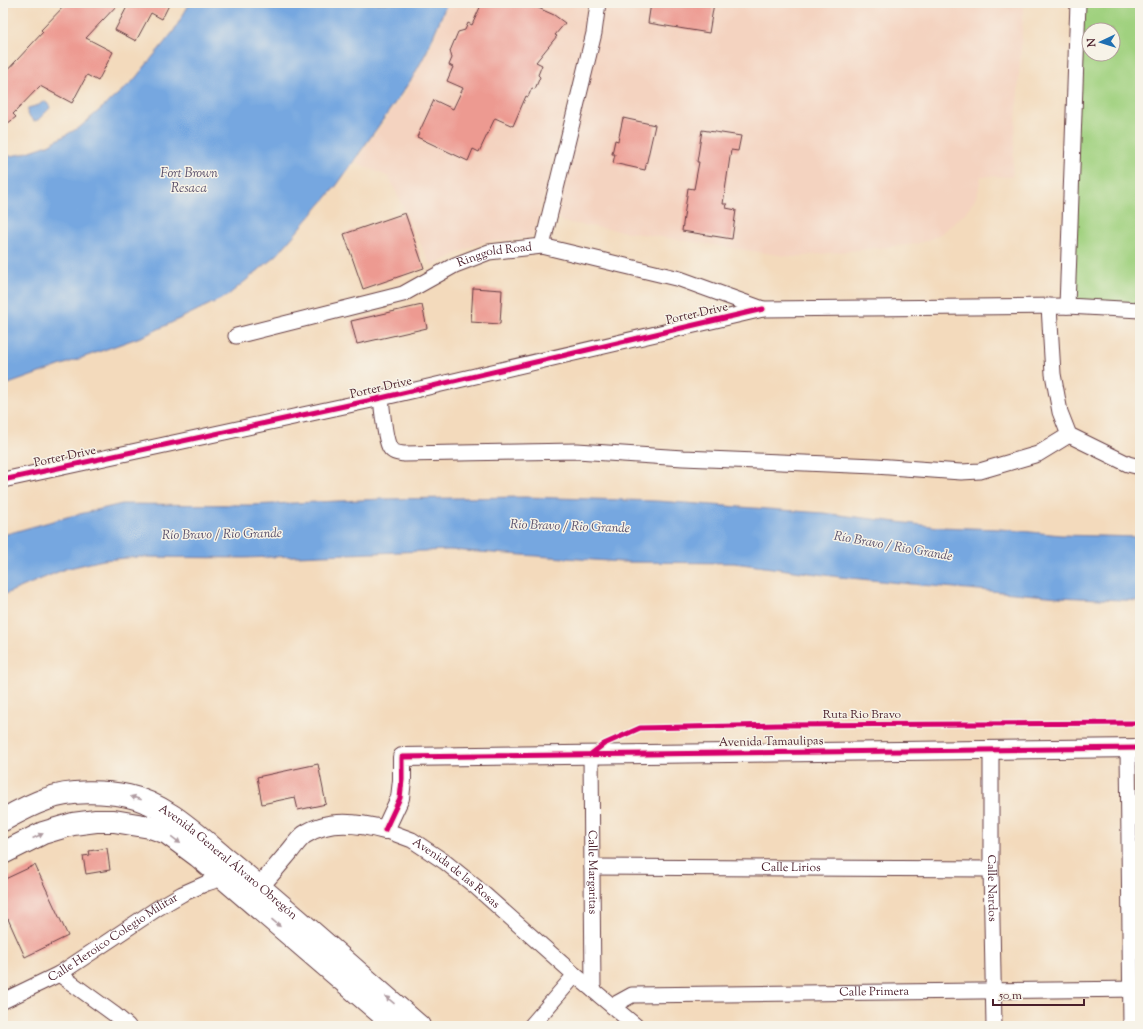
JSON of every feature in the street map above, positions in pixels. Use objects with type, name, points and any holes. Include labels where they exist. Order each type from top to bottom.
[{"type":"main road","name":"Avenida General Álvaro Obregón","points":[[3,820],[48,798],[66,794],[88,793],[110,793],[128,796],[147,802],[170,814],[260,886],[396,1026]]},
{"type":"main road","name":"Avenida General Álvaro Obregón","points":[[3,852],[43,833],[73,824],[96,821],[114,821],[150,827],[167,833],[198,856],[223,878],[419,1026]]},
{"type":"street","name":"Ringgold Road","points":[[236,336],[403,294],[455,265],[489,252],[542,246],[594,33],[598,3]]},
{"type":"street","points":[[1067,306],[1078,3]]},
{"type":"street","points":[[542,246],[680,279],[763,309],[1067,306],[1140,310]]},
{"type":"street","points":[[1048,306],[1053,374],[1060,412],[1069,435],[1128,464],[1140,467]]},
{"type":"street","name":"Porter Drive","points":[[3,480],[381,398],[763,309]]},
{"type":"street","points":[[381,398],[384,427],[389,447],[394,452],[404,454],[577,452],[875,466],[961,472],[980,471],[1038,454],[1069,435]]},
{"type":"street","points":[[1131,1026],[1136,989],[1134,748]]},
{"type":"street","name":"Avenida Tamaulipas","points":[[386,830],[400,798],[402,757],[1134,748]]},
{"type":"street","name":"Calle Nardos","points":[[991,749],[991,869],[994,1026]]},
{"type":"street","name":"Calle Margaritas","points":[[591,754],[593,990]]},
{"type":"street","name":"Avenida de las Rosas","points":[[260,886],[303,836],[313,830],[330,825],[345,824],[357,824],[386,830],[412,840],[445,862],[476,887],[575,975],[636,1026]]},
{"type":"street","name":"Calle Lirios","points":[[592,867],[991,869]]},
{"type":"street","name":"Calle Heroico Colegio Militar","points":[[3,1001],[59,974],[182,894],[206,883],[223,878]]},
{"type":"street","points":[[59,974],[128,1026]]},
{"type":"street","points":[[531,1026],[575,975]]},
{"type":"street","name":"Calle Primera","points":[[612,1006],[632,995],[1136,989]]},
{"type":"shaded area","points":[[448,3],[587,3],[586,25],[535,230],[531,237],[525,239],[485,242],[431,266],[389,177],[355,162],[406,91],[430,49]]},
{"type":"shaded area","points":[[603,3],[1024,3],[1012,177],[981,176],[978,192],[965,213],[942,233],[928,240],[915,244],[792,257],[563,222],[556,214]]},
{"type":"green space","points":[[1077,3],[1140,3],[1140,310],[1067,306]]},
{"type":"water","name":"Fort Brown Resaca","points":[[190,3],[447,3],[427,51],[413,77],[337,185],[277,255],[227,296],[146,335],[3,386],[3,157],[22,154],[48,145],[80,127],[133,81],[173,32]]},
{"type":"water","points":[[44,101],[50,108],[38,120],[34,121],[27,114],[28,108],[39,105]]},
{"type":"water","name":"Río Bravo / Rio Grande","points":[[525,497],[657,501],[823,513],[939,527],[1000,529],[1061,535],[1140,537],[1140,601],[1059,597],[921,585],[840,577],[734,563],[622,562],[450,550],[245,558],[139,557],[103,560],[65,569],[3,595],[3,535],[67,517],[122,504],[251,505],[382,499]]},
{"type":"building","points":[[67,3],[119,3],[86,38],[113,52],[98,81],[87,75],[72,103],[40,86],[13,114],[16,117],[3,127],[3,75],[43,32],[41,30]]},
{"type":"building","points":[[129,3],[170,3],[162,19],[151,13],[136,41],[115,30]]},
{"type":"building","points":[[482,3],[527,3],[554,15],[565,23],[555,35],[557,36],[536,62],[542,65],[538,75],[540,77],[535,89],[532,88],[528,97],[526,96],[513,126],[495,118],[479,152],[473,149],[468,161],[417,137],[434,100],[453,109],[463,88],[447,81],[453,67],[449,65],[452,58],[450,51],[458,32],[465,30],[468,23],[472,25]]},
{"type":"building","points":[[651,3],[714,3],[709,33],[648,23]]},
{"type":"building","points":[[623,118],[655,125],[645,170],[613,163],[615,154],[612,154],[615,140],[618,141]]},
{"type":"building","points":[[702,130],[741,136],[738,151],[731,150],[723,204],[727,204],[726,208],[736,210],[732,239],[682,231],[688,188],[694,189],[699,162],[697,162]]},
{"type":"building","points":[[405,213],[424,268],[363,289],[344,234]]},
{"type":"building","points":[[473,288],[502,290],[500,324],[471,322]]},
{"type":"building","points":[[422,305],[427,328],[357,344],[351,321]]},
{"type":"building","points":[[318,764],[326,804],[298,810],[295,797],[262,804],[257,777]]},
{"type":"building","points":[[107,848],[110,870],[86,874],[83,856],[90,855],[89,851]]},
{"type":"building","points":[[35,865],[68,936],[25,957],[8,919],[3,921],[3,880]]},
{"type":"cycle path","points":[[3,480],[381,398],[763,309]]},
{"type":"cycle path","name":"Ruta Rio Bravo","points":[[591,754],[604,744],[640,728],[778,725],[1140,723]]},
{"type":"cycle path","points":[[385,830],[400,798],[402,757],[1140,748]]}]
